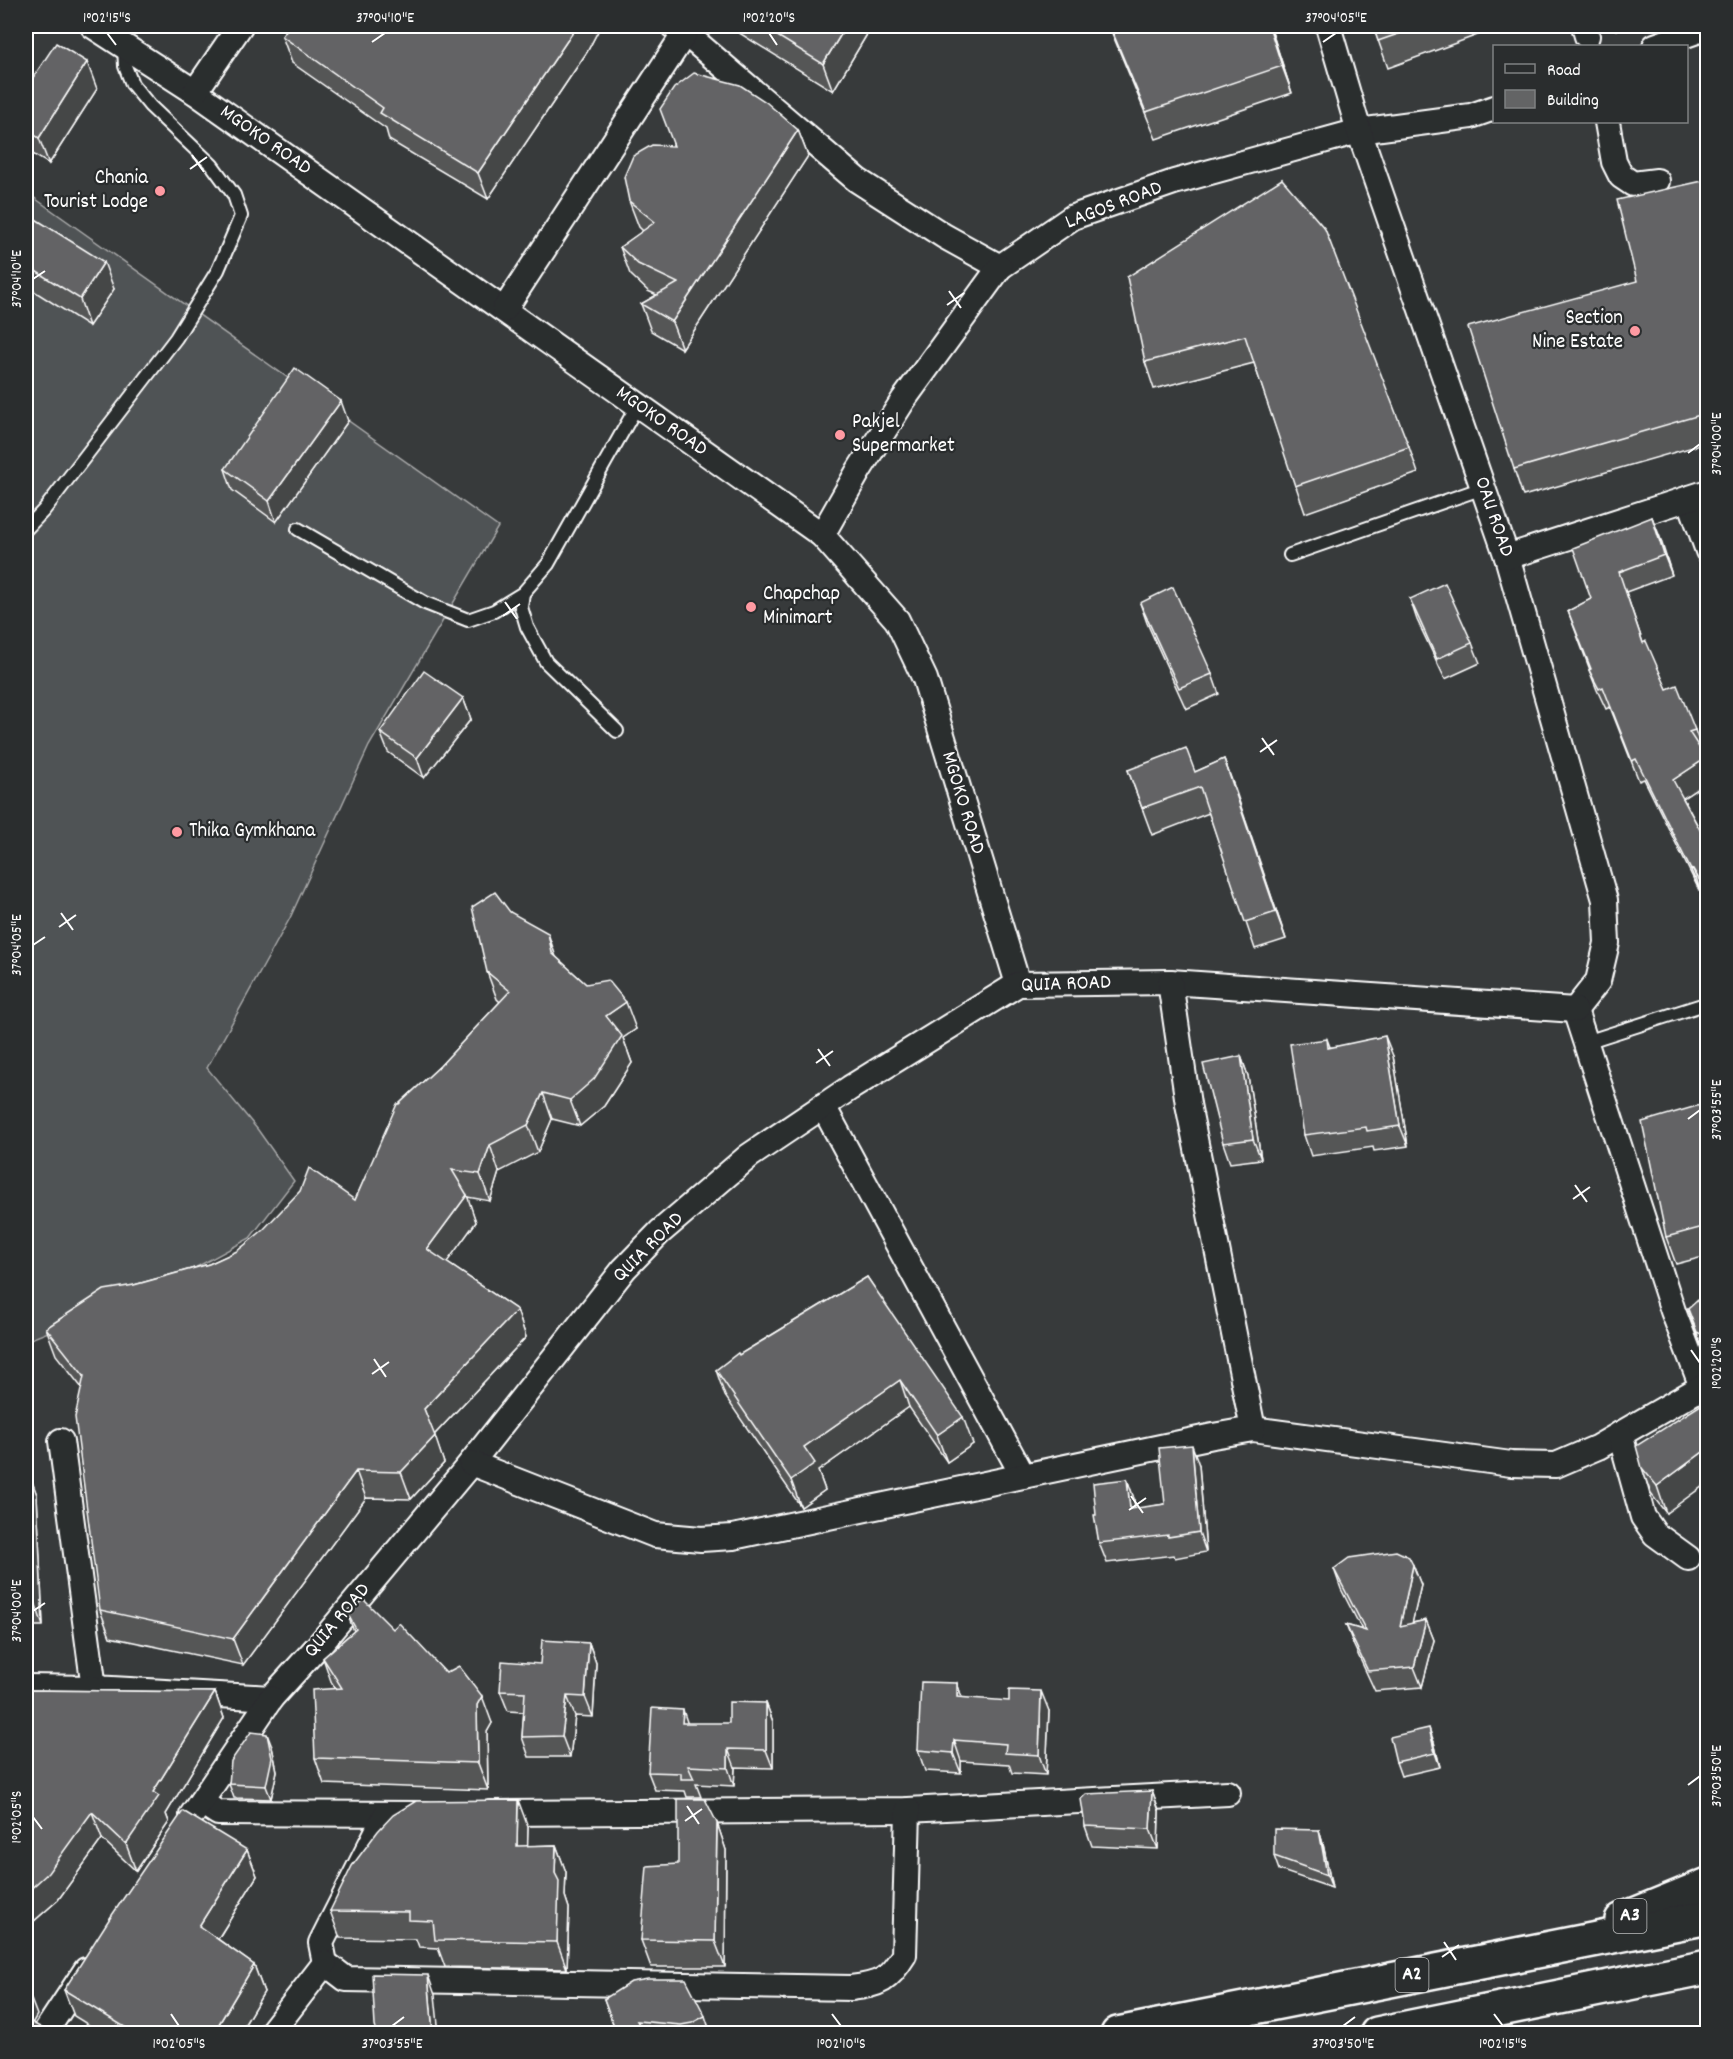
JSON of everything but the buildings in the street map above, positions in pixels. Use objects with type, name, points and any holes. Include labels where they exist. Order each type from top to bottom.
[{"type":"highway","name":"A3","points":[[1553,1947],[1707,1885]]},
{"type":"highway","name":"A2","points":[[1118,2034],[1707,1917]]},
{"type":"highway","name":"A2","points":[[1377,2034],[1707,1967]]},
{"type":"highway","points":[[1431,2023],[1467,2034]]},
{"type":"street","name":"MGOKO ROAD","points":[[93,26],[195,92],[822,535],[897,620],[925,679],[1018,984]]},
{"type":"street","points":[[195,92],[240,26]]},
{"type":"street","name":"OAU ROAD","points":[[1328,26],[1359,131],[1507,557],[1605,900],[1607,943],[1598,981],[1575,1010]]},
{"type":"street","points":[[1658,45],[1707,27]]},
{"type":"street","points":[[504,310],[679,29],[857,180],[944,236],[1000,267],[904,399],[859,470],[822,535]]},
{"type":"street","name":"LAGOS ROAD","points":[[1000,267],[1073,217],[1174,182],[1359,131],[1471,116],[1493,108]]},
{"type":"street","points":[[1607,123],[1614,162],[1621,176],[1633,184],[1656,181]]},
{"type":"street","points":[[1507,557],[1698,495],[1707,550]]},
{"type":"street","points":[[1170,982],[1188,1104],[1253,1429]]},
{"type":"street","name":"QUIA ROAD","points":[[181,1831],[272,1698],[471,1463],[624,1269],[660,1232],[749,1156],[823,1106],[1018,984],[1170,982],[1575,1010]]},
{"type":"street","points":[[471,1463],[655,1535],[701,1539],[733,1537],[1253,1429],[1522,1464],[1556,1465],[1598,1446],[1705,1386],[1673,1311],[1575,1010]]},
{"type":"street","points":[[823,1106],[1023,1476]]},
{"type":"street","points":[[1620,1434],[1644,1517],[1655,1534],[1688,1558]]},
{"type":"street","points":[[61,1442],[94,1688]]},
{"type":"street","points":[[26,1687],[94,1688],[272,1698]]},
{"type":"street","points":[[201,1802],[218,1813],[457,1814],[908,1810],[1228,1793]]},
{"type":"street","points":[[386,1814],[321,1943],[325,1963],[346,1979],[839,1988],[871,1986],[892,1975],[904,1955],[908,1810]]},
{"type":"street","points":[[44,2034],[95,1956]]},
{"type":"street","points":[[270,2034],[325,1963]]},
{"type":"lane","points":[[26,529],[44,510],[176,338],[218,270],[241,216],[234,195],[212,165],[150,106],[132,84],[125,66],[124,45]]},
{"type":"lane","points":[[298,529],[425,603],[468,620],[494,611],[523,593],[548,564],[637,406]]},
{"type":"lane","points":[[1290,555],[1483,488]]},
{"type":"lane","points":[[523,593],[521,607],[527,627],[546,662],[617,731]]},
{"type":"lane","points":[[1586,1042],[1707,1003]]},
{"type":"shaded area","name":"Thika Gymkhana","points":[[26,192],[498,527],[369,746],[290,918],[207,1068],[258,1130],[294,1181],[250,1238],[158,1288],[26,1341]]},
{"type":"place","name":"Chania Tourist Lodge","points":[[160,191]]},
{"type":"place","name":"Section Nine Estate","points":[[1635,331]]},
{"type":"place","name":"Pakjel Supermarket","points":[[840,435]]},
{"type":"place","name":"Chapchap Minimart","points":[[751,607]]},
{"type":"place","name":"Thika Gymkhana","points":[[177,832]]}]
